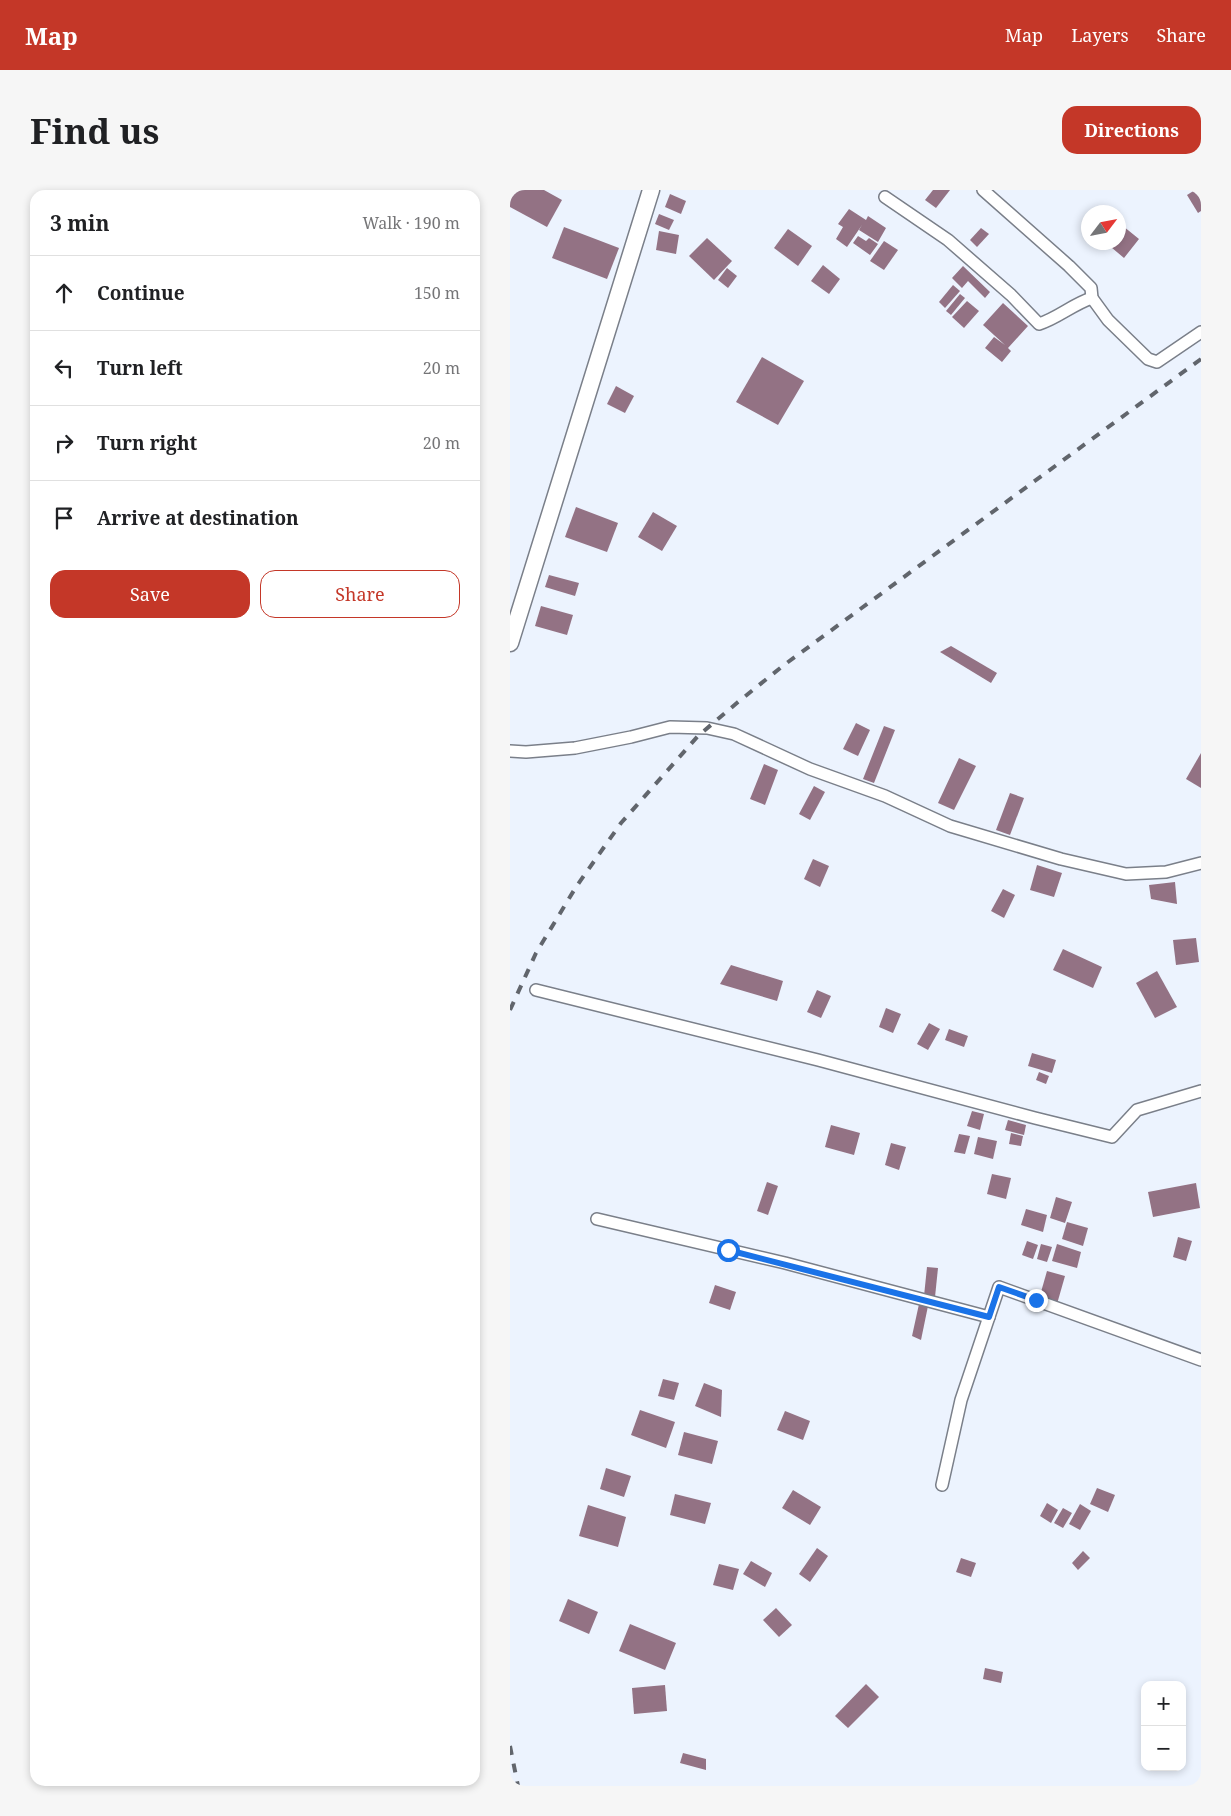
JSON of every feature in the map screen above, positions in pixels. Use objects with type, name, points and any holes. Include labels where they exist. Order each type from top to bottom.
[{"type":"main road","points":[[510,643],[651,190]]},
{"type":"street","points":[[983,190],[1069,266],[1091,288],[1092,298],[1108,320],[1148,359],[1157,362],[1201,332]]},
{"type":"street","points":[[885,197],[948,240],[1011,295],[1039,324],[1053,319],[1082,301],[1092,298]]},
{"type":"street","points":[[510,751],[526,752],[575,748],[670,727],[707,728],[734,734],[810,769],[885,796],[950,826],[1060,859],[1126,874],[1166,872],[1201,863]]},
{"type":"street","points":[[536,990],[818,1060],[1112,1137],[1137,1110],[1201,1092]]},
{"type":"street","points":[[596,1218],[785,1263],[989,1317]]},
{"type":"street","points":[[942,1485],[961,1400],[999,1287],[1201,1360]]},
{"type":"building","points":[[514,190],[544,190],[562,200],[547,227],[510,207],[510,196]]},
{"type":"building","points":[[933,190],[950,190],[936,208],[925,200]]},
{"type":"building","points":[[1195,190],[1201,190],[1201,211],[1198,213],[1187,195]]},
{"type":"building","points":[[670,194],[686,201],[681,214],[665,207]]},
{"type":"building","points":[[849,209],[866,220],[868,216],[886,228],[878,242],[859,230],[862,225],[847,247],[836,239],[843,227],[838,224]]},
{"type":"building","points":[[659,214],[674,220],[669,230],[655,224]]},
{"type":"building","points":[[564,227],[619,248],[607,279],[552,258]]},
{"type":"building","points":[[981,228],[989,234],[977,247],[970,240]]},
{"type":"building","points":[[1126,228],[1139,239],[1124,258],[1114,250],[1126,250]]},
{"type":"building","points":[[788,229],[812,246],[798,266],[774,248]]},
{"type":"building","points":[[659,231],[679,235],[676,254],[656,250]]},
{"type":"building","points":[[858,236],[866,241],[869,238],[878,244],[870,255],[853,243]]},
{"type":"building","points":[[707,238],[732,261],[714,280],[689,256]]},
{"type":"building","points":[[884,241],[898,250],[884,270],[870,261]]},
{"type":"building","points":[[823,265],[840,279],[829,294],[811,281]]},
{"type":"building","points":[[963,266],[990,292],[985,298],[968,281],[962,288],[952,278]]},
{"type":"building","points":[[727,268],[737,276],[728,288],[718,280]]},
{"type":"building","points":[[953,285],[960,291],[945,308],[939,302]]},
{"type":"building","points":[[960,294],[965,298],[951,315],[946,311]]},
{"type":"building","points":[[967,301],[979,311],[964,328],[952,317]]},
{"type":"building","points":[[1003,303],[1028,326],[1008,348],[1011,351],[1002,362],[985,348],[994,337],[1005,345],[983,325]]},
{"type":"building","points":[[762,357],[804,381],[778,425],[736,402]]},
{"type":"building","points":[[616,386],[634,396],[625,413],[607,404]]},
{"type":"building","points":[[576,507],[618,523],[607,552],[565,537]]},
{"type":"building","points":[[653,512],[677,526],[662,551],[638,537]]},
{"type":"building","points":[[549,575],[579,583],[575,596],[545,587]]},
{"type":"building","points":[[541,606],[573,615],[567,635],[535,626]]},
{"type":"building","points":[[951,646],[997,673],[991,683],[940,652]]},
{"type":"building","points":[[856,723],[870,730],[858,756],[843,749]]},
{"type":"building","points":[[884,726],[895,730],[874,783],[863,779]]},
{"type":"building","points":[[1201,753],[1201,788],[1186,779]]},
{"type":"building","points":[[959,758],[976,766],[954,810],[938,803]]},
{"type":"building","points":[[764,764],[778,770],[765,805],[750,799]]},
{"type":"building","points":[[814,786],[825,792],[810,820],[799,814]]},
{"type":"building","points":[[1010,793],[1024,798],[1010,835],[996,830]]},
{"type":"building","points":[[813,859],[829,866],[820,887],[804,879]]},
{"type":"building","points":[[1037,865],[1062,873],[1054,897],[1030,890]]},
{"type":"building","points":[[1175,882],[1177,904],[1151,899],[1149,885]]},
{"type":"building","points":[[1003,889],[1015,895],[1004,918],[991,911]]},
{"type":"building","points":[[1196,938],[1199,962],[1176,965],[1173,940]]},
{"type":"building","points":[[1063,949],[1102,967],[1093,988],[1053,970]]},
{"type":"building","points":[[731,965],[783,981],[777,1001],[720,984]]},
{"type":"building","points":[[1157,971],[1177,1007],[1155,1018],[1136,983]]},
{"type":"building","points":[[817,990],[831,996],[821,1018],[807,1012]]},
{"type":"building","points":[[886,1008],[901,1014],[893,1033],[879,1027]]},
{"type":"building","points":[[929,1023],[940,1029],[928,1050],[917,1044]]},
{"type":"building","points":[[949,1029],[968,1036],[964,1047],[945,1040]]},
{"type":"building","points":[[1032,1053],[1056,1060],[1052,1073],[1028,1066]]},
{"type":"building","points":[[1039,1072],[1049,1076],[1046,1084],[1036,1080]]},
{"type":"building","points":[[972,1111],[984,1114],[980,1130],[967,1126]]},
{"type":"building","points":[[1008,1120],[1026,1125],[1024,1135],[1005,1130]]},
{"type":"building","points":[[831,1125],[860,1133],[854,1155],[825,1147]]},
{"type":"building","points":[[1011,1133],[1023,1136],[1021,1146],[1009,1144]]},
{"type":"building","points":[[959,1134],[970,1136],[965,1154],[954,1152]]},
{"type":"building","points":[[978,1137],[997,1141],[993,1159],[974,1154]]},
{"type":"building","points":[[891,1143],[906,1147],[899,1170],[885,1165]]},
{"type":"building","points":[[992,1174],[1011,1178],[1006,1199],[987,1194]]},
{"type":"building","points":[[767,1182],[778,1186],[768,1215],[757,1211]]},
{"type":"building","points":[[1196,1183],[1200,1208],[1153,1217],[1148,1192]]},
{"type":"building","points":[[1056,1197],[1072,1202],[1065,1223],[1050,1218]]},
{"type":"building","points":[[1026,1209],[1047,1215],[1043,1232],[1021,1225]]},
{"type":"building","points":[[1067,1222],[1088,1228],[1083,1246],[1062,1239]]},
{"type":"building","points":[[1178,1237],[1192,1241],[1186,1261],[1173,1257]]},
{"type":"building","points":[[1027,1241],[1038,1245],[1033,1259],[1022,1255]]},
{"type":"building","points":[[1041,1244],[1052,1247],[1047,1262],[1037,1259]]},
{"type":"building","points":[[1057,1244],[1081,1252],[1077,1268],[1052,1261]]},
{"type":"building","points":[[927,1267],[938,1268],[935,1297],[924,1296]]},
{"type":"building","points":[[1047,1271],[1065,1276],[1057,1304],[1039,1299]]},
{"type":"building","points":[[715,1285],[736,1292],[730,1310],[709,1303]]},
{"type":"building","points":[[919,1304],[928,1306],[921,1340],[912,1336]]},
{"type":"building","points":[[663,1379],[679,1383],[674,1400],[658,1396]]},
{"type":"building","points":[[704,1383],[722,1390],[721,1417],[695,1406]]},
{"type":"building","points":[[640,1410],[675,1422],[666,1448],[631,1435]]},
{"type":"building","points":[[785,1411],[810,1421],[803,1440],[777,1430]]},
{"type":"building","points":[[684,1432],[718,1441],[712,1464],[678,1455]]},
{"type":"building","points":[[606,1468],[631,1476],[624,1497],[600,1489]]},
{"type":"building","points":[[1097,1488],[1115,1495],[1108,1512],[1090,1504]]},
{"type":"building","points":[[793,1490],[821,1507],[810,1525],[782,1508]]},
{"type":"building","points":[[675,1494],[711,1503],[705,1524],[670,1515]]},
{"type":"building","points":[[1047,1503],[1058,1510],[1051,1523],[1040,1516]]},
{"type":"building","points":[[1080,1504],[1091,1511],[1080,1530],[1069,1524]]},
{"type":"building","points":[[588,1505],[626,1517],[618,1547],[579,1536]]},
{"type":"building","points":[[1063,1508],[1072,1513],[1063,1528],[1054,1523]]},
{"type":"building","points":[[817,1548],[828,1556],[810,1582],[799,1574]]},
{"type":"building","points":[[1083,1551],[1090,1558],[1078,1570],[1072,1563]]},
{"type":"building","points":[[961,1558],[976,1563],[971,1577],[956,1572]]},
{"type":"building","points":[[751,1561],[772,1573],[765,1587],[743,1574]]},
{"type":"building","points":[[719,1564],[739,1569],[733,1590],[713,1585]]},
{"type":"building","points":[[568,1599],[598,1612],[589,1634],[559,1621]]},
{"type":"building","points":[[776,1608],[792,1625],[779,1637],[763,1620]]},
{"type":"building","points":[[630,1624],[676,1643],[665,1670],[619,1651]]},
{"type":"building","points":[[985,1668],[1003,1672],[1001,1683],[983,1679]]},
{"type":"building","points":[[866,1684],[879,1697],[848,1728],[835,1716]]},
{"type":"building","points":[[665,1685],[667,1711],[634,1714],[632,1688]]},
{"type":"building","points":[[683,1753],[706,1759],[706,1770],[680,1763]]},
{"type":"railway","points":[[510,1010],[536,953],[576,887],[621,823],[698,736],[784,665],[1201,359]]},
{"type":"railway","points":[[510,1746],[518,1786]]},
{"type":"route","points":[[728,1250],[785,1263],[989,1317],[999,1287],[1036,1300]]}]
